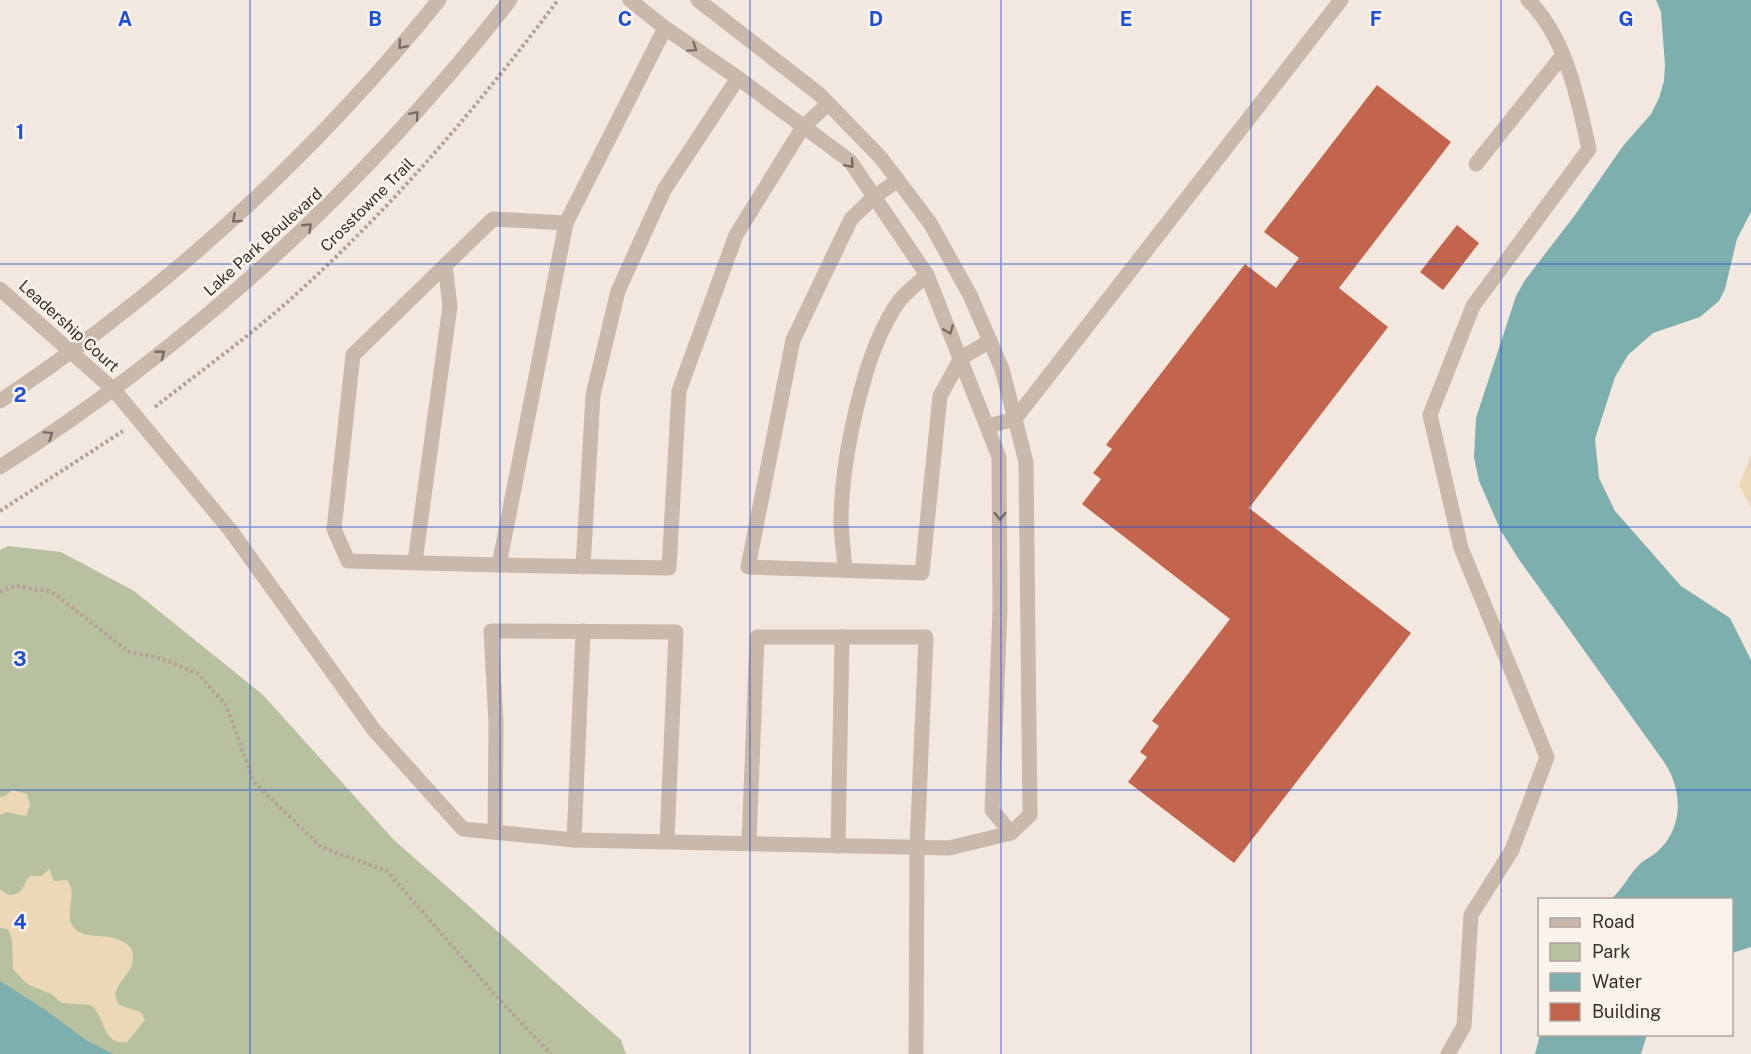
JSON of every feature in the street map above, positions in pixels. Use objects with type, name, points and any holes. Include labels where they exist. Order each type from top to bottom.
[{"type":"street","points":[[0,401],[71,352],[193,257],[278,179],[366,87],[439,0]]},
{"type":"street","name":"Lake Park Boulevard","points":[[0,467],[114,390],[235,293],[343,193],[437,90],[510,0]]},
{"type":"street","points":[[630,0],[665,28],[738,78],[850,161],[927,275],[999,457],[1000,610],[992,810],[1011,833],[1030,815],[1026,462],[1002,369],[970,295],[930,223],[880,158],[828,104],[698,0]]},
{"type":"street","points":[[988,426],[1015,419],[1341,0]]},
{"type":"street","points":[[1448,1054],[1464,1026],[1471,915],[1512,850],[1547,757],[1461,548],[1430,415],[1473,306],[1589,149],[1574,78],[1540,12],[1527,0]]},
{"type":"street","points":[[499,565],[566,223],[665,28]]},
{"type":"street","points":[[1476,165],[1562,56]]},
{"type":"street","points":[[583,567],[593,395],[618,291],[663,190],[738,78]]},
{"type":"street","points":[[566,223],[493,219],[353,355],[334,529],[348,561],[669,568],[679,391],[736,235],[803,127],[828,104]]},
{"type":"street","points":[[898,180],[874,197],[851,219],[793,340],[748,567],[922,573],[940,396],[961,358],[990,341]]},
{"type":"street","points":[[415,562],[450,306],[445,265]]},
{"type":"street","points":[[845,570],[841,524],[847,460],[863,386],[877,342],[900,300],[927,275]]},
{"type":"street","name":"Leadership Court","points":[[0,289],[114,390],[231,531],[374,730],[463,829],[573,840],[949,848],[1011,833]]},
{"type":"street","points":[[495,832],[496,723],[491,631],[676,632],[667,841]]},
{"type":"street","points":[[573,840],[584,631]]},
{"type":"street","points":[[749,843],[757,638],[926,637],[917,847],[916,1054]]},
{"type":"street","points":[[838,846],[842,638]]},
{"type":"path","name":"Crosstowne Trail","points":[[165,399],[284,305],[405,187],[492,87],[558,0]]},
{"type":"path","points":[[0,511],[126,430]]},
{"type":"path","points":[[0,592],[15,586],[52,592],[129,652],[160,658],[197,673],[226,705],[254,782],[321,847],[387,871],[494,994],[551,1054]]},
{"type":"green space","points":[[8,546],[61,552],[134,591],[263,695],[394,840],[621,1040],[626,1054],[0,1054],[0,550]]},
{"type":"sand","points":[[1751,455],[1751,508],[1739,485]]},
{"type":"sand","points":[[12,790],[27,794],[30,805],[26,816],[6,812],[0,815],[0,797]]},
{"type":"sand","points":[[49,869],[54,881],[67,880],[70,886],[70,918],[75,929],[87,935],[117,939],[131,948],[133,956],[131,968],[117,988],[115,995],[119,1005],[141,1012],[145,1020],[127,1042],[119,1042],[108,1035],[96,1010],[91,1005],[62,1003],[51,994],[27,984],[13,969],[12,940],[8,929],[0,928],[0,889],[8,895],[17,894],[30,876],[42,876]]},
{"type":"water","points":[[1656,0],[1751,0],[1751,212],[1737,239],[1725,289],[1719,301],[1700,317],[1653,333],[1628,355],[1615,377],[1595,439],[1599,478],[1615,511],[1681,586],[1730,618],[1751,660],[1751,947],[1733,953],[1733,898],[1612,898],[1640,864],[1657,852],[1672,832],[1678,808],[1675,784],[1664,762],[1501,531],[1479,481],[1474,457],[1476,418],[1516,296],[1525,280],[1575,215],[1623,146],[1651,114],[1659,98],[1664,81],[1665,65],[1661,12]]},
{"type":"water","points":[[0,981],[44,1009],[86,1040],[113,1054],[0,1054]]},
{"type":"water","points":[[1540,1036],[1647,1036],[1641,1054],[1535,1054]]},
{"type":"building","points":[[1377,85],[1451,142],[1339,288],[1388,327],[1249,508],[1411,633],[1234,863],[1128,782],[1147,757],[1140,752],[1159,726],[1152,721],[1230,619],[1082,504],[1101,479],[1093,473],[1112,449],[1106,445],[1245,264],[1276,288],[1299,258],[1264,232]]},
{"type":"building","points":[[1457,225],[1479,243],[1443,290],[1420,272]]}]
